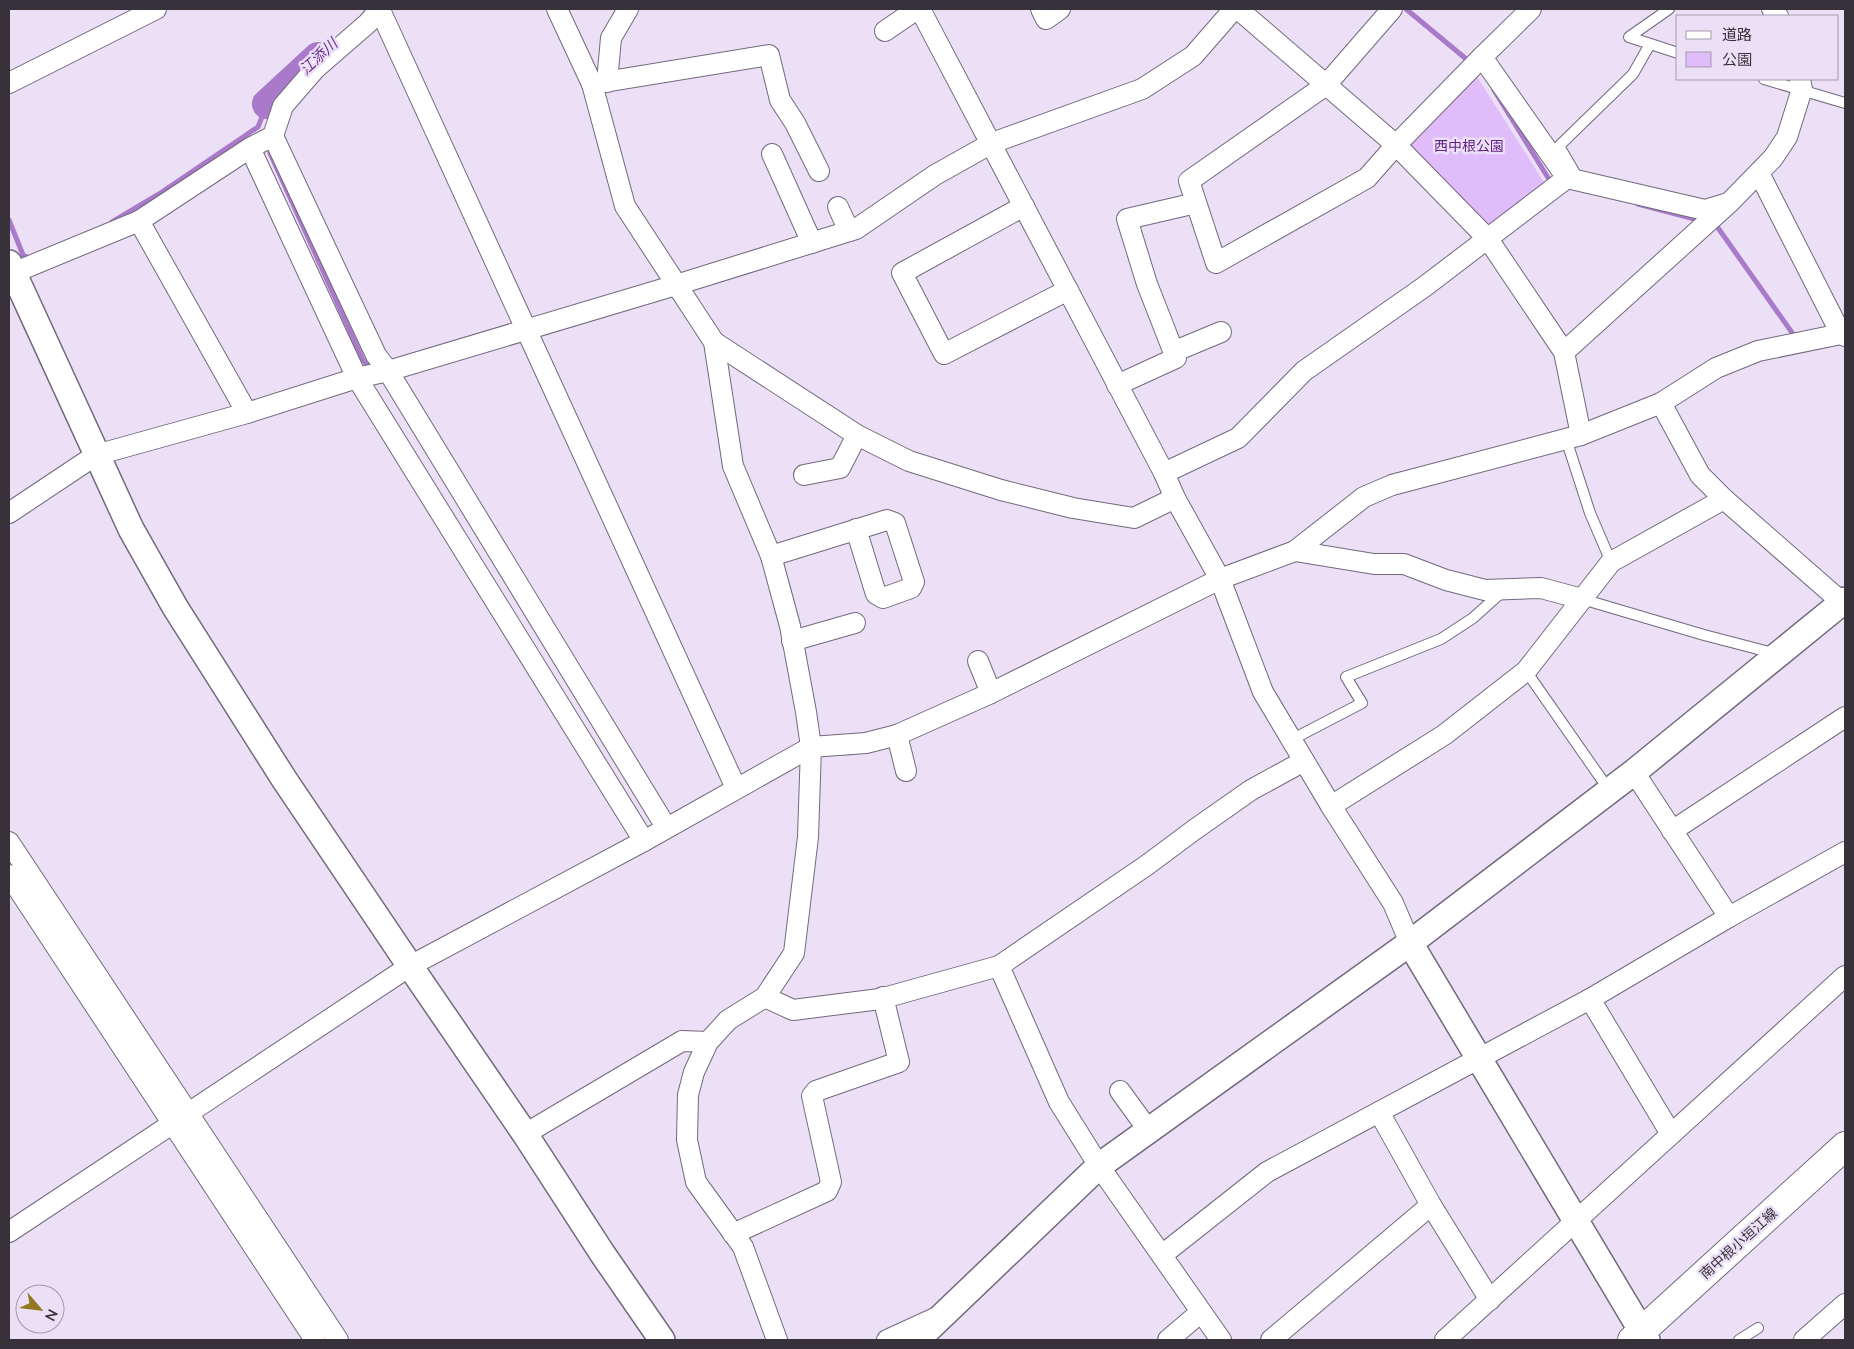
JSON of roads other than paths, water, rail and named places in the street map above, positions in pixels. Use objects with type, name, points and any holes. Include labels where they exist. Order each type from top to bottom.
[{"type":"main road","name":"南中根小垣江線","points":[[1640,1337],[1845,1146]]},
{"type":"street","points":[[9,83],[156,9]]},
{"type":"street","points":[[666,827],[376,355],[273,136],[283,106],[316,69],[368,23],[380,9],[736,788]]},
{"type":"street","points":[[557,9],[600,83],[625,206],[714,342],[857,435],[909,461],[1001,490],[1073,508],[1134,518],[1175,498]]},
{"type":"street","points":[[600,83],[612,38],[628,9]]},
{"type":"street","points":[[885,31],[918,9],[992,143],[1164,473],[1175,498],[1220,579],[1263,692],[1331,806],[1393,903],[1410,943],[1576,1221],[1640,1337]]},
{"type":"street","points":[[1041,9],[1046,19],[1060,9]]},
{"type":"street","points":[[9,513],[96,455],[247,413],[360,377],[387,371],[676,285],[856,229],[935,174],[992,143],[1142,89],[1193,56],[1234,9]]},
{"type":"street","points":[[1238,9],[1396,145],[1488,239],[1564,352],[1573,437]]},
{"type":"street","points":[[1391,10],[1326,85],[1189,181],[1216,263],[1367,178],[1396,145],[1481,57],[1531,9]]},
{"type":"street","points":[[600,83],[769,55],[780,100],[795,123],[819,171]]},
{"type":"street","points":[[1481,57],[1570,179],[1705,210],[1723,208]]},
{"type":"street","points":[[1564,352],[1723,208],[1773,158],[1787,137],[1801,84]]},
{"type":"street","points":[[273,136],[250,148],[139,221],[11,268],[131,528],[175,607],[284,779],[662,1340]]},
{"type":"street","points":[[250,148],[360,377],[644,841]]},
{"type":"street","points":[[772,154],[812,243]]},
{"type":"street","points":[[9,1232],[410,966],[644,841],[811,747],[866,743],[897,734],[991,693],[1220,579],[1295,551],[1364,497],[1392,485],[1573,437],[1660,403],[1716,368],[1758,351],[1843,335],[1759,173]]},
{"type":"street","points":[[1164,473],[1238,438],[1304,371],[1488,239],[1549,192],[1570,179]]},
{"type":"street","points":[[1117,385],[1176,358],[1147,284],[1126,220],[1196,203]]},
{"type":"street","points":[[1024,206],[902,273],[924,316],[944,354],[1068,290]]},
{"type":"street","points":[[838,207],[849,231]]},
{"type":"street","points":[[139,221],[247,413]]},
{"type":"street","points":[[1173,352],[1221,332]]},
{"type":"street","points":[[714,342],[733,466],[771,556],[790,626],[811,747],[808,836],[794,953],[764,997],[728,1020],[708,1042],[694,1072],[688,1095],[687,1140],[696,1182],[743,1247],[777,1340]]},
{"type":"street","points":[[917,1340],[1099,1166],[1410,943],[1634,772],[1778,654],[1845,602],[1724,499],[1700,475],[1660,403]]},
{"type":"street","points":[[804,475],[840,468],[857,435]]},
{"type":"street","points":[[1331,806],[1444,735],[1526,671],[1611,562],[1724,499]]},
{"type":"street","points":[[771,556],[856,529]]},
{"type":"street","points":[[1295,551],[1374,564],[1404,564],[1446,580],[1485,590],[1541,588],[1582,599]]},
{"type":"street","points":[[792,641],[856,623]]},
{"type":"street","points":[[978,661],[991,693]]},
{"type":"street","points":[[1672,831],[1845,717]]},
{"type":"street","points":[[897,734],[906,771]]},
{"type":"street","points":[[764,997],[793,1010],[883,998],[999,966],[1147,865],[1251,790],[1304,760]]},
{"type":"street","points":[[1634,772],[1729,917]]},
{"type":"street","points":[[9,842],[315,1340]]},
{"type":"street","points":[[1162,1255],[1267,1172],[1590,999],[1729,917],[1845,852]]},
{"type":"street","points":[[9,875],[338,1340]]},
{"type":"street","points":[[999,966],[1059,1102],[1099,1166],[1221,1340]]},
{"type":"street","points":[[1445,1340],[1845,976]]},
{"type":"street","points":[[733,1234],[827,1191],[831,1182],[812,1096],[816,1091],[899,1062],[883,998]]},
{"type":"street","points":[[1590,999],[1671,1134]]},
{"type":"street","points":[[525,1134],[682,1040],[708,1042]]},
{"type":"street","points":[[1120,1091],[1148,1131]]},
{"type":"street","points":[[1379,1112],[1431,1205],[1490,1300]]},
{"type":"street","points":[[1270,1340],[1431,1205]]},
{"type":"street","points":[[1804,1340],[1845,1304]]},
{"type":"street","points":[[1168,1340],[1200,1312]]},
{"type":"street","points":[[887,1340],[943,1314]]},
{"type":"lane","points":[[1668,9],[1629,37],[1676,52]]},
{"type":"lane","points":[[1570,179],[1559,146],[1633,74],[1650,44]]},
{"type":"lane","points":[[1771,80],[1801,84],[1845,103]]},
{"type":"lane","points":[[1573,437],[1590,513],[1611,562]]},
{"type":"lane","points":[[1291,740],[1362,702],[1346,677],[1441,639],[1473,618],[1504,590]]},
{"type":"lane","points":[[1582,599],[1704,635],[1778,654]]},
{"type":"lane","points":[[1526,671],[1609,790]]},
{"type":"lane","points":[[1740,1340],[1758,1328]]},
{"type":"waterway","points":[[1406,9],[1471,63]]},
{"type":"waterway","name":"江添川","points":[[267,104],[318,57]]},
{"type":"waterway","points":[[1494,90],[1550,181],[1554,182]]},
{"type":"waterway","points":[[112,222],[159,194],[258,127],[267,104]]},
{"type":"waterway","points":[[270,153],[363,360],[372,371]]},
{"type":"waterway","points":[[1638,204],[1702,221]]},
{"type":"waterway","points":[[9,220],[23,255],[31,259]]},
{"type":"waterway","points":[[1712,224],[1716,225],[1793,334]]},
{"type":"park label","name":"西中根公園","points":[[1469,145]]}]
